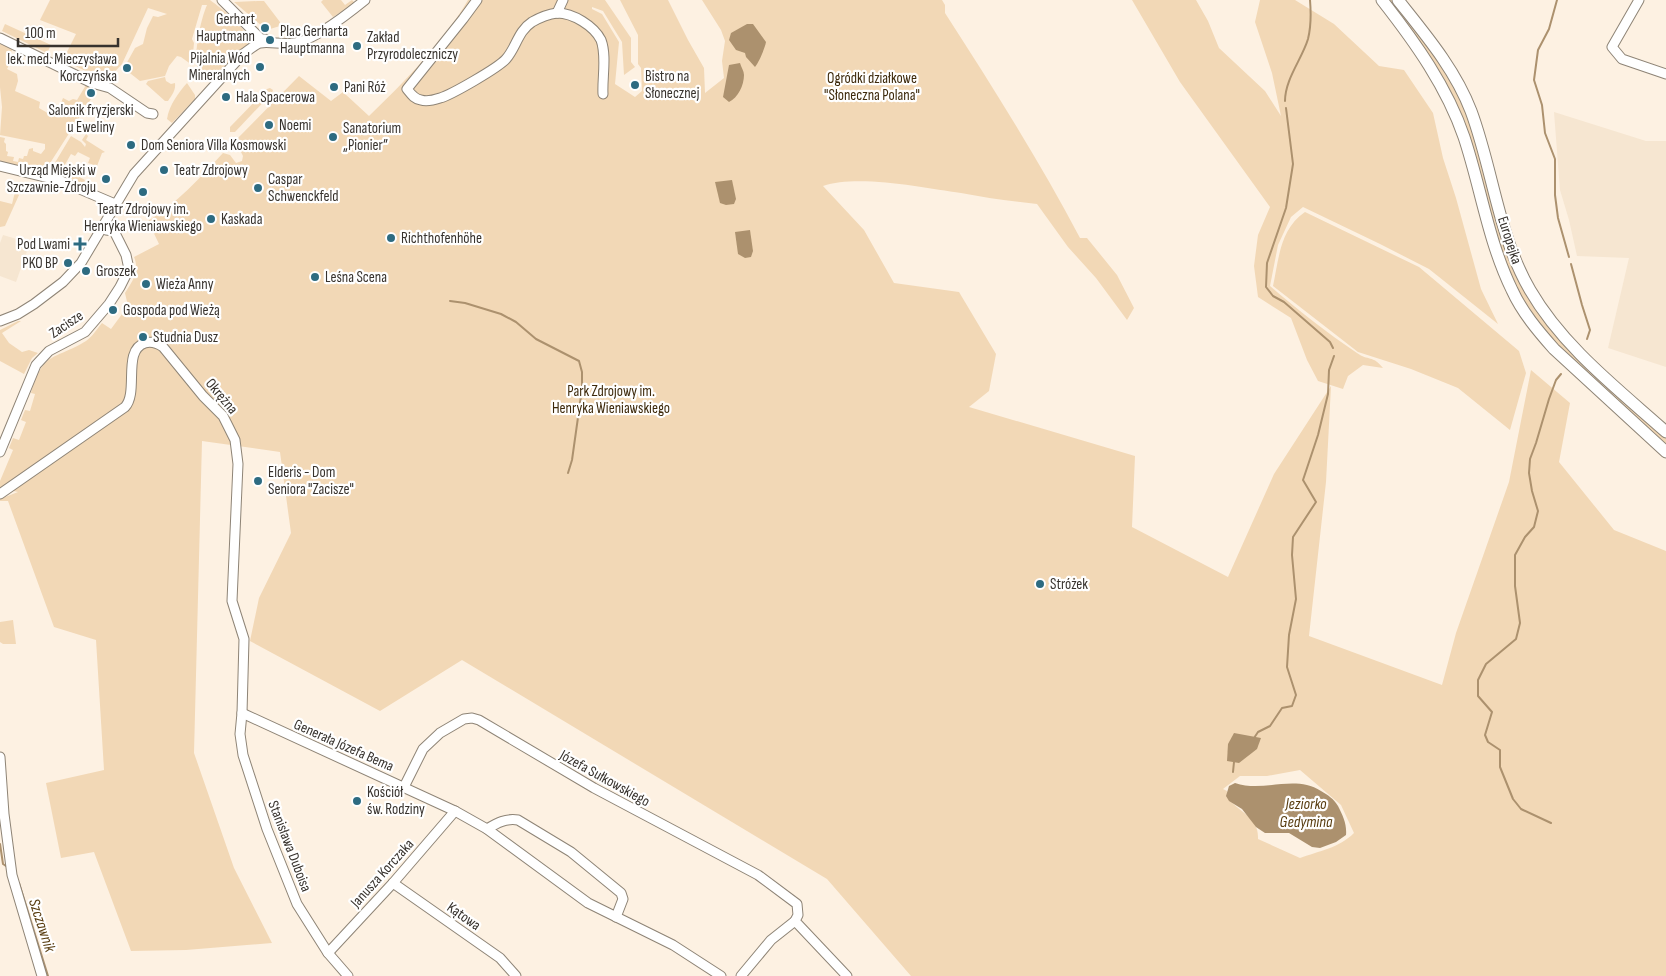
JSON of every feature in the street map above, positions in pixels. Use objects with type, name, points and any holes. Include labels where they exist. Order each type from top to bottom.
[{"type":"main road","name":"Europejka","points":[[1382,0],[1416,44],[1456,117],[1471,161],[1498,255],[1512,292],[1522,308],[1540,334],[1554,349],[1666,452]]},
{"type":"main road","name":"Europejka","points":[[1398,0],[1439,54],[1462,90],[1476,127],[1508,240],[1530,289],[1545,313],[1575,348],[1666,432]]},
{"type":"street","points":[[222,0],[263,41],[283,44],[298,42],[323,30],[365,0]]},
{"type":"street","points":[[477,0],[464,20],[407,89],[414,98],[426,101],[442,98],[494,68],[505,60],[522,31],[531,22],[543,16],[556,13],[567,15],[583,22],[595,31],[601,42],[603,53],[603,94]]},
{"type":"street","points":[[556,13],[563,0]]},
{"type":"street","points":[[1639,0],[1612,47],[1622,59],[1666,74]]},
{"type":"street","points":[[0,38],[92,83],[110,88],[147,113],[153,114]]},
{"type":"street","points":[[0,321],[18,314],[34,304],[63,282],[81,263],[134,174],[243,54],[263,41]]},
{"type":"street","points":[[0,166],[61,181],[115,204]]},
{"type":"street","name":"Zacisze","points":[[0,452],[36,365],[49,351],[84,332],[109,304],[129,269],[126,255],[114,231],[106,230],[103,226]]},
{"type":"street","name":"Okrężna","points":[[0,494],[125,407],[130,400],[132,363],[136,350],[146,342],[156,342],[163,348],[203,396],[223,416],[232,432],[237,450],[232,601],[244,639],[242,713]]},
{"type":"street","name":"Generała Józefa Bema","points":[[242,713],[455,811],[488,829],[588,903],[673,945],[721,976]]},
{"type":"street","name":"Stanisława Duboisa","points":[[242,713],[240,734],[243,755],[267,829],[297,904],[328,953],[348,976]]},
{"type":"street","name":"Józefa Sułkowskiego","points":[[404,787],[423,749],[440,733],[464,720],[472,718],[479,720],[594,788],[758,875],[797,904],[798,915],[795,921]]},
{"type":"street","points":[[0,757],[4,814],[12,875],[42,976]]},
{"type":"street","name":"Janusza Korczaka","points":[[328,953],[393,883],[455,811]]},
{"type":"street","points":[[488,829],[500,822],[512,819],[518,820],[571,852],[621,892],[622,899],[616,918]]},
{"type":"street","name":"Kątowa","points":[[393,883],[500,958],[516,976]]},
{"type":"street","points":[[741,976],[771,940],[795,921],[847,976]]},
{"type":"shaded area","points":[[1554,112],[1646,141],[1666,141],[1666,367],[1608,348],[1629,258],[1577,256],[1560,190]]},
{"type":"shaded area","points":[[3,235],[30,243],[16,282],[0,276],[0,243]]},
{"type":"green space","points":[[50,0],[210,0],[239,25],[250,42],[213,79],[209,80],[202,75],[197,67],[196,59],[202,19],[207,5],[202,5],[192,39],[194,43],[192,65],[177,56],[169,66],[165,76],[140,81],[126,70],[125,66],[135,48],[143,44],[147,28],[153,16],[158,17],[167,14],[148,8],[122,64],[108,79],[102,79],[63,60],[76,34],[40,20]]},
{"type":"green space","points":[[323,0],[341,0],[345,5],[352,0],[355,3],[333,17],[321,2]]},
{"type":"green space","name":"Park Zdrojowy im. Henryka Wieniawskiego","points":[[468,0],[605,0],[631,38],[631,62],[635,67],[624,75],[622,42],[603,11],[592,7],[592,9],[602,14],[619,42],[615,84],[635,97],[642,91],[641,68],[638,64],[638,35],[620,0],[668,0],[704,68],[705,93],[724,78],[722,61],[725,41],[721,30],[702,0],[942,0],[945,5],[945,13],[1032,152],[1080,238],[1087,238],[1117,275],[1134,308],[1127,320],[1096,278],[1068,247],[1037,204],[891,183],[854,181],[823,186],[864,230],[894,283],[959,292],[996,354],[989,391],[969,407],[1135,456],[1132,527],[1228,577],[1274,474],[1331,386],[1326,482],[1309,636],[1442,685],[1456,633],[1509,482],[1531,370],[1570,403],[1559,462],[1614,530],[1666,551],[1666,976],[911,976],[827,879],[462,660],[380,711],[250,641],[259,598],[291,533],[280,452],[202,441],[194,753],[234,868],[272,943],[186,950],[131,951],[94,852],[61,858],[46,783],[104,770],[96,640],[54,627],[8,501],[0,501],[0,499],[18,492],[0,488],[0,481],[13,450],[9,448],[13,438],[19,440],[26,422],[21,420],[25,410],[30,411],[35,394],[31,393],[40,370],[45,363],[51,358],[86,341],[102,323],[111,329],[128,306],[125,293],[136,272],[134,257],[159,244],[148,221],[159,214],[197,181],[223,153],[230,155],[236,163],[242,161],[243,156],[241,152],[236,151],[234,142],[299,76],[331,101],[343,92],[369,116],[423,61]],"holes":[[[1300,770],[1341,805],[1354,833],[1335,846],[1300,858],[1258,839],[1257,830],[1253,822],[1234,805],[1227,796],[1227,791],[1223,789],[1240,776],[1267,776]]]},
{"type":"green space","points":[[1132,0],[1196,0],[1208,21],[1219,48],[1265,91],[1281,116],[1272,73],[1255,22],[1260,0],[1295,0],[1334,24],[1379,66],[1404,70],[1433,113],[1443,158],[1481,289],[1498,324],[1429,269],[1303,207],[1291,217],[1278,245],[1270,286],[1335,337],[1361,355],[1376,361],[1383,368],[1363,365],[1348,376],[1343,389],[1318,381],[1307,360],[1291,318],[1258,297],[1254,266],[1258,235],[1270,207],[1180,82]]},
{"type":"green space","points":[[1388,0],[1393,0],[1428,45],[1451,80],[1465,109],[1515,268],[1609,387],[1666,437],[1666,445],[1556,344],[1542,328],[1517,291],[1502,254],[1474,155]]},
{"type":"green space","points":[[264,1],[280,22],[280,26],[270,29],[262,26],[234,2]]},
{"type":"green space","points":[[5,24],[51,45],[47,53],[2,31]]},
{"type":"green space","points":[[0,44],[13,48],[8,58],[11,62],[7,69],[17,74],[18,81],[15,91],[40,102],[39,108],[51,115],[54,108],[58,110],[63,98],[69,101],[77,100],[86,85],[90,88],[86,96],[91,99],[45,171],[0,162],[0,137],[5,138],[7,156],[14,157],[13,161],[18,162],[19,158],[23,159],[24,156],[27,156],[29,149],[33,148],[33,151],[41,154],[45,149],[45,144],[0,135],[2,107]]},
{"type":"green space","points":[[165,77],[166,81],[171,84],[175,83],[174,90],[168,101],[165,101],[146,84],[148,81]]},
{"type":"green space","points":[[187,83],[195,95],[195,99],[172,123],[167,119],[170,109]]},
{"type":"green space","points":[[270,88],[273,90],[272,93],[235,132],[230,132],[230,127]]},
{"type":"green space","points":[[86,134],[88,136],[86,140],[105,152],[102,153],[97,166],[88,163],[90,158],[78,152],[75,156],[71,154],[63,168],[85,180],[83,184],[50,171],[71,136],[85,147],[86,144],[82,140]]},
{"type":"green space","points":[[15,192],[19,195],[5,226],[0,227],[0,201],[12,204]]},
{"type":"green space","points":[[1305,212],[1419,267],[1519,351],[1526,373],[1510,430],[1458,388],[1411,369],[1358,352],[1273,286],[1285,236],[1290,227]]},
{"type":"green space","points":[[21,321],[2,333],[9,343],[22,352],[29,350],[38,353],[32,358],[24,374],[0,361],[0,330]]},
{"type":"green space","points":[[13,620],[16,644],[3,644],[0,642],[0,622]]},
{"type":"water","points":[[747,24],[753,24],[766,42],[762,55],[755,67],[746,57],[745,53],[736,50],[729,40],[731,33]]},
{"type":"water","points":[[740,63],[744,74],[743,83],[738,94],[729,102],[723,97],[729,65]]},
{"type":"water","points":[[732,180],[736,199],[734,204],[726,205],[720,203],[715,182]]},
{"type":"water","points":[[750,230],[753,251],[751,257],[745,258],[738,254],[735,232]]},
{"type":"water","points":[[1234,733],[1261,738],[1257,749],[1239,763],[1227,761],[1228,744]]},
{"type":"water","name":"Jeziorko Gedymina","points":[[1235,783],[1246,786],[1300,784],[1311,786],[1329,796],[1336,803],[1344,820],[1346,835],[1336,842],[1320,848],[1312,847],[1289,833],[1265,833],[1256,827],[1242,809],[1229,801],[1226,796],[1229,786]]},
{"type":"waterway","points":[[1285,101],[1288,85],[1308,39],[1310,30],[1310,0]]},
{"type":"waterway","points":[[1557,0],[1549,29],[1538,50],[1534,80],[1542,105],[1545,133],[1555,159],[1555,195],[1558,218],[1569,257]]},
{"type":"waterway","points":[[1286,108],[1293,164],[1286,208],[1267,263],[1266,287],[1273,296],[1284,302],[1330,342],[1333,348]]},
{"type":"waterway","points":[[1571,264],[1590,330],[1587,339]]},
{"type":"waterway","points":[[450,301],[465,303],[501,314],[516,322],[536,339],[579,361],[582,372],[582,389],[572,460],[568,473]]},
{"type":"waterway","points":[[1254,738],[1258,732],[1270,726],[1282,708],[1292,706],[1296,695],[1287,667],[1289,635],[1296,599],[1292,555],[1293,537],[1316,502],[1303,480],[1318,435],[1328,394],[1329,370],[1334,356]]},
{"type":"waterway","points":[[1551,823],[1521,809],[1513,799],[1500,767],[1500,750],[1488,742],[1485,735],[1492,712],[1478,696],[1478,680],[1486,664],[1516,639],[1520,623],[1515,586],[1515,555],[1525,537],[1534,527],[1538,511],[1529,473],[1530,459],[1549,399],[1556,380],[1561,374]]},
{"type":"waterway","points":[[1233,772],[1234,762]]},
{"type":"waterway","name":"Szczawnik","points":[[0,844],[3,864],[6,866]]},
{"type":"waterway","name":"Szczawnik","points":[[19,883],[48,976]]},
{"type":"place","name":"Gerhart Hauptmann","points":[[265,28]]},
{"type":"place","name":"Plac Gerharta Hauptmanna","points":[[270,40]]},
{"type":"place","name":"Zakład Przyrodoleczniczy","points":[[357,46]]},
{"type":"place","name":"Pijalnia Wód Mineralnych","points":[[260,67]]},
{"type":"place","name":"lek. med. Mieczysława Korczyńska","points":[[127,68]]},
{"type":"place","name":"Bistro na Słonecznej","points":[[635,85]]},
{"type":"place","name":"Pani Róż","points":[[334,87]]},
{"type":"place","name":"Salonik fryzjerski u Eweliny","points":[[91,93]]},
{"type":"place","name":"Hala Spacerowa","points":[[226,97]]},
{"type":"place","name":"Noemi","points":[[269,125]]},
{"type":"place","name":"Sanatorium „Pionier”","points":[[333,137]]},
{"type":"place","name":"Dom Seniora Villa Kosmowski","points":[[131,145]]},
{"type":"place","name":"Teatr Zdrojowy","points":[[164,170]]},
{"type":"place","name":"Urząd Miejski w Szczawnie-Zdroju","points":[[106,179]]},
{"type":"place","name":"Caspar Schwenckfeld","points":[[258,188]]},
{"type":"place","name":"Teatr Zdrojowy im. Henryka Wieniawskiego","points":[[143,192]]},
{"type":"place","name":"Kaskada","points":[[211,219]]},
{"type":"place","name":"Richthofenhöhe","points":[[391,238]]},
{"type":"place","name":"Pod Lwami","points":[[80,244]]},
{"type":"place","name":"PKO BP","points":[[68,263]]},
{"type":"place","name":"Groszek","points":[[86,271]]},
{"type":"place","name":"Leśna Scena","points":[[315,277]]},
{"type":"place","name":"Wieża Anny","points":[[146,284]]},
{"type":"place","name":"Gospoda pod Wieżą","points":[[113,310]]},
{"type":"place","name":"Studnia Dusz","points":[[143,337]]},
{"type":"place","name":"Elderis - Dom Seniora \"Zacisze\"","points":[[258,481]]},
{"type":"place","name":"Stróżek","points":[[1040,584]]},
{"type":"place","name":"Kościół św. Rodziny","points":[[357,801]]},
{"type":"park label","name":"Ogródki działkowe \"Słoneczna Polana\"","points":[[872,86]]}]
